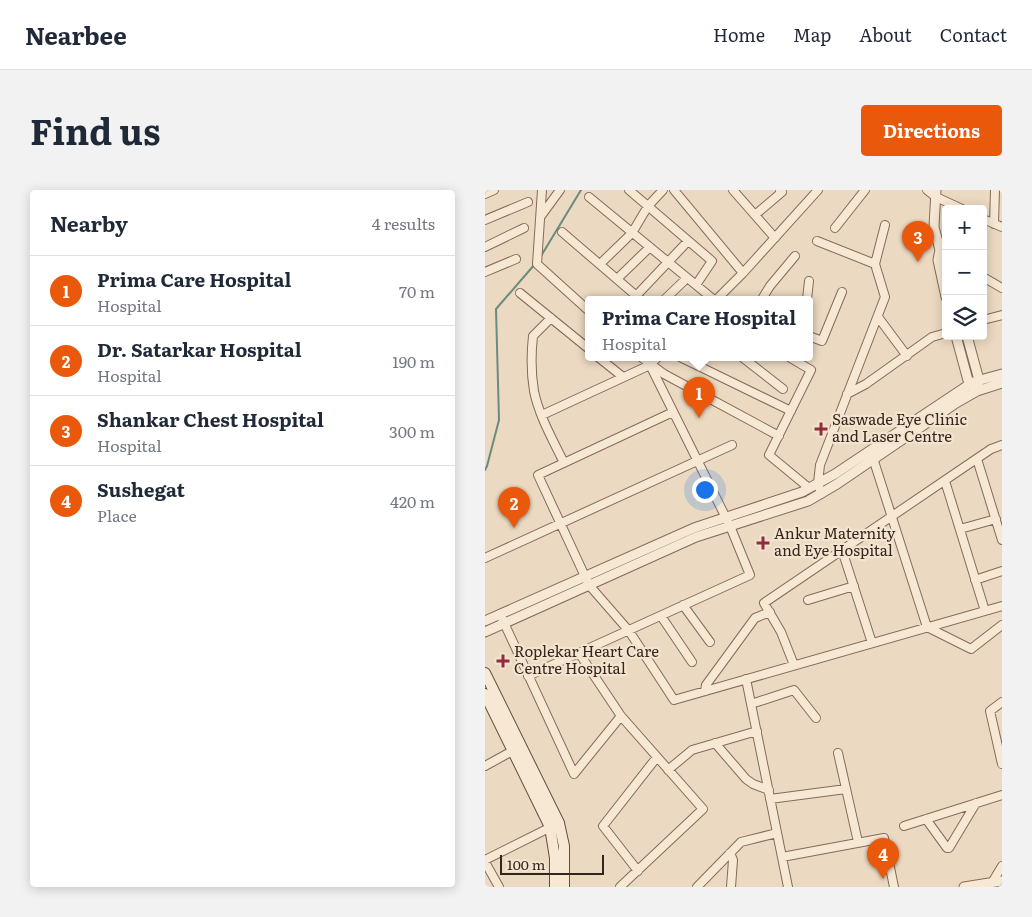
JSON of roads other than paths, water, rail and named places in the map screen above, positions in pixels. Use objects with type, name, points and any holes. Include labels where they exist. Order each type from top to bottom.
[{"type":"main road","points":[[485,673],[517,748],[564,846],[564,887]]},
{"type":"main road","points":[[485,694],[517,748]]},
{"type":"main road","points":[[554,825],[555,887]]},
{"type":"street","points":[[485,194],[494,190]]},
{"type":"street","points":[[542,190],[537,263],[585,307]]},
{"type":"street","points":[[540,218],[560,190]]},
{"type":"street","points":[[629,190],[712,261],[696,285]]},
{"type":"street","points":[[600,264],[632,233],[648,206],[663,190]]},
{"type":"street","points":[[674,190],[743,273]]},
{"type":"street","points":[[733,190],[775,238]]},
{"type":"street","points":[[755,214],[782,192],[780,190]]},
{"type":"street","points":[[835,228],[865,190]]},
{"type":"street","points":[[927,190],[936,193],[956,205]]},
{"type":"street","points":[[995,190],[998,226]]},
{"type":"street","points":[[722,296],[814,192]]},
{"type":"street","points":[[936,193],[935,227],[942,256]]},
{"type":"street","points":[[589,198],[696,285],[716,296]]},
{"type":"street","points":[[485,220],[528,202]]},
{"type":"street","points":[[821,494],[819,483],[820,465],[885,297],[875,264],[885,225]]},
{"type":"street","points":[[485,247],[524,228]]},
{"type":"street","points":[[562,232],[637,296]]},
{"type":"street","points":[[639,296],[688,241]]},
{"type":"street","points":[[817,241],[875,264]]},
{"type":"street","points":[[617,279],[649,247]]},
{"type":"street","points":[[764,296],[795,256]]},
{"type":"street","points":[[485,272],[516,259]]},
{"type":"street","points":[[668,296],[687,278]]},
{"type":"street","points":[[987,279],[1002,288]]},
{"type":"street","points":[[807,296],[809,281]]},
{"type":"street","points":[[813,338],[822,341],[842,292]]},
{"type":"street","points":[[520,293],[585,346]]},
{"type":"street","points":[[987,319],[1002,315]]},
{"type":"street","points":[[878,317],[907,356]]},
{"type":"street","points":[[551,318],[533,336],[531,359],[534,391],[542,415],[564,463]]},
{"type":"street","points":[[847,394],[866,384],[932,337],[942,334]]},
{"type":"street","points":[[957,340],[969,384],[977,391]]},
{"type":"street","points":[[968,340],[979,380],[977,391]]},
{"type":"street","points":[[603,361],[623,377]]},
{"type":"street","points":[[646,361],[664,374],[779,436]]},
{"type":"street","points":[[542,415],[650,365],[654,361]]},
{"type":"street","points":[[689,361],[791,412]]},
{"type":"street","points":[[747,361],[783,389]]},
{"type":"street","points":[[796,361],[811,370],[769,455],[809,488]]},
{"type":"street","points":[[528,676],[750,575],[728,522],[650,365]]},
{"type":"street","points":[[485,632],[728,522],[802,492],[819,483],[969,384],[1002,374]]},
{"type":"street","points":[[485,621],[694,528],[728,522],[808,501],[977,391],[1002,383]]},
{"type":"street","points":[[673,412],[538,476],[589,585],[629,630],[674,700],[1002,606]]},
{"type":"street","points":[[485,558],[732,445]]},
{"type":"street","points":[[794,665],[781,632],[765,603],[991,449],[1002,445]]},
{"type":"street","points":[[870,450],[927,627],[971,649],[1002,625]]},
{"type":"street","points":[[977,459],[1002,540]]},
{"type":"street","points":[[945,481],[985,611]]},
{"type":"street","points":[[960,529],[996,519]]},
{"type":"street","points":[[842,550],[872,643]]},
{"type":"street","points":[[975,580],[1002,571]]},
{"type":"street","points":[[808,600],[854,586]]},
{"type":"street","points":[[683,606],[710,642]]},
{"type":"street","points":[[705,691],[706,685],[755,618],[770,612]]},
{"type":"street","points":[[500,614],[574,774],[621,716]]},
{"type":"street","points":[[661,616],[692,662]]},
{"type":"street","points":[[579,653],[621,716],[703,810],[620,887]]},
{"type":"street","points":[[746,679],[788,887]]},
{"type":"street","points":[[751,704],[794,690],[816,718]]},
{"type":"street","points":[[1002,702],[990,712],[1002,764]]},
{"type":"street","points":[[668,770],[691,750],[757,731]]},
{"type":"street","points":[[715,743],[747,779],[753,784],[769,790]]},
{"type":"street","points":[[485,766],[517,748]]},
{"type":"street","points":[[838,753],[858,842]]},
{"type":"street","points":[[638,871],[603,826],[657,756]]},
{"type":"street","points":[[771,799],[846,789]]},
{"type":"street","points":[[904,826],[1002,794]]},
{"type":"street","points":[[926,819],[947,848],[949,848],[976,803]]},
{"type":"street","points":[[499,887],[485,861],[554,825]]},
{"type":"street","points":[[697,887],[741,842],[777,833]]},
{"type":"street","points":[[782,857],[884,838],[894,887]]},
{"type":"street","points":[[730,853],[733,860],[731,887]]},
{"type":"street","points":[[964,887],[997,881],[1002,866]]},
{"type":"waterway","points":[[541,256],[581,190]]},
{"type":"waterway","points":[[485,470],[499,420],[496,309],[535,264]]},
{"type":"place","name":"Shankar Chest Hospital","points":[[918,262]]},
{"type":"place","name":"Prima Care Hospital","points":[[699,418]]},
{"type":"place","name":"Saswade Eye Clinic and Laser Centre","points":[[821,429]]},
{"type":"place","name":"Dr. Satarkar Hospital","points":[[514,528]]},
{"type":"place","name":"Ankur Maternity and Eye Hospital","points":[[763,543]]},
{"type":"place","name":"Roplekar Heart Care Centre Hospital","points":[[503,661]]},
{"type":"place","name":"Sushegat","points":[[883,879]]}]
